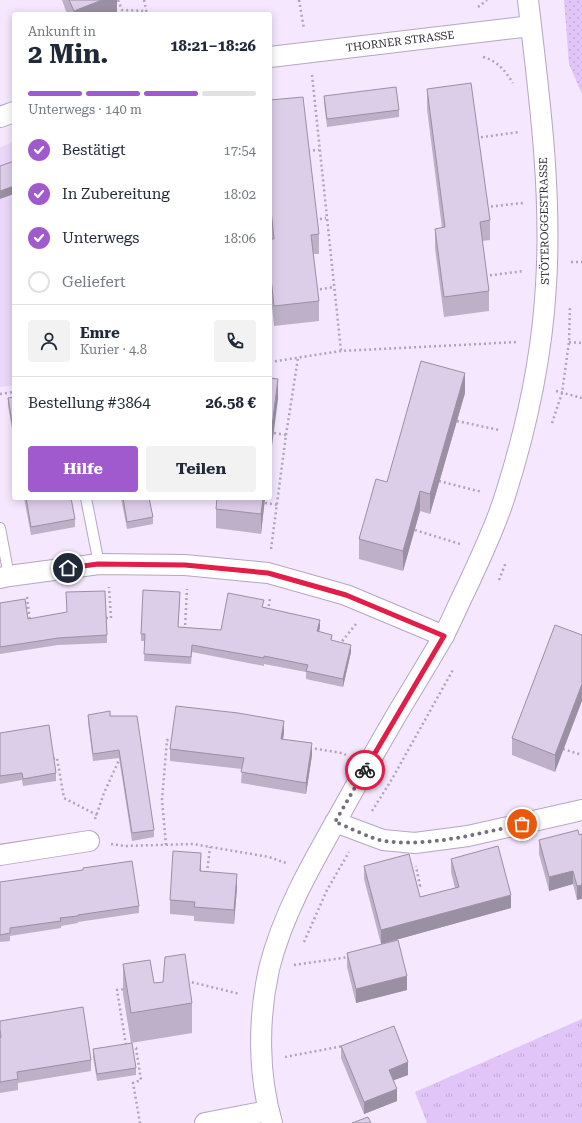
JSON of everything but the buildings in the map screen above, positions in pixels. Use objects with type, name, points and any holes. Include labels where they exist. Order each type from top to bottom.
[{"type":"street","name":"STÖTEROGGESTRASSE","points":[[270,1117],[262,1061],[262,1010],[270,969],[284,921],[335,822],[444,636],[484,551],[505,498],[523,436],[534,386],[547,268],[546,200],[542,129],[528,0]]},
{"type":"street","name":"THORNER STRASSE","points":[[272,57],[531,26]]},
{"type":"street","points":[[0,117],[12,113]]},
{"type":"street","points":[[11,576],[103,564],[189,566],[271,574],[346,595],[444,636]]},
{"type":"street","points":[[335,822],[383,840],[415,843],[468,836],[582,810]]},
{"type":"street","points":[[0,855],[89,841]]},
{"type":"street","points":[[205,1123],[270,1117]]},
{"type":"lane","points":[[87,500],[103,564]]},
{"type":"lane","points":[[0,528],[11,576]]},
{"type":"path","points":[[118,0],[122,10],[139,12]]},
{"type":"path","points":[[144,0],[147,12]]},
{"type":"path","points":[[299,0],[304,29]]},
{"type":"path","points":[[311,72],[341,351]]},
{"type":"path","points":[[476,138],[521,132]]},
{"type":"path","points":[[307,151],[319,150]]},
{"type":"path","points":[[486,207],[546,200]]},
{"type":"path","points":[[315,220],[326,218]]},
{"type":"path","points":[[484,276],[547,268]]},
{"type":"path","points":[[315,290],[334,287]]},
{"type":"path","points":[[272,362],[341,351],[540,342]]},
{"type":"path","points":[[268,613],[286,435],[298,358]]},
{"type":"path","points":[[0,394],[12,392]]},
{"type":"path","points":[[457,421],[523,436]]},
{"type":"path","points":[[274,433],[286,435]]},
{"type":"path","points":[[439,481],[505,498]]},
{"type":"path","points":[[265,503],[278,505]]},
{"type":"path","points":[[415,530],[484,551]]},
{"type":"path","points":[[103,564],[111,618],[106,618]]},
{"type":"path","points":[[178,627],[185,628],[189,566]]},
{"type":"path","points":[[11,576],[31,626]]},
{"type":"path","points":[[338,646],[371,605]]},
{"type":"path","points":[[166,845],[162,800],[167,740],[173,741]]},
{"type":"path","points":[[303,747],[342,753],[367,766]]},
{"type":"path","points":[[563,749],[582,755]]},
{"type":"path","points":[[53,759],[57,758],[64,798],[97,815]]},
{"type":"path","points":[[120,758],[104,793],[89,841],[124,846],[193,844],[269,857],[285,863]]},
{"type":"path","points":[[206,878],[210,847]]},
{"type":"path","points":[[270,969],[355,956]]},
{"type":"path","points":[[182,980],[229,991]]},
{"type":"path","points":[[133,988],[117,990],[127,1046],[136,1048],[141,1080],[133,1083],[140,1123]]},
{"type":"path","points":[[262,1061],[345,1045]]},
{"type":"shaded area","points":[[12,143],[12,385],[0,387],[0,147]]},
{"type":"green space","points":[[564,0],[582,0],[582,94],[569,64]]},
{"type":"green space","points":[[582,1019],[582,1123],[427,1123],[415,1092]]},
{"type":"way so far","points":[[365,770],[335,822],[383,840],[415,843],[468,836],[522,824]]},
{"type":"route","points":[[68,568],[98,564],[185,565],[268,573],[346,595],[444,636],[365,770]]}]
